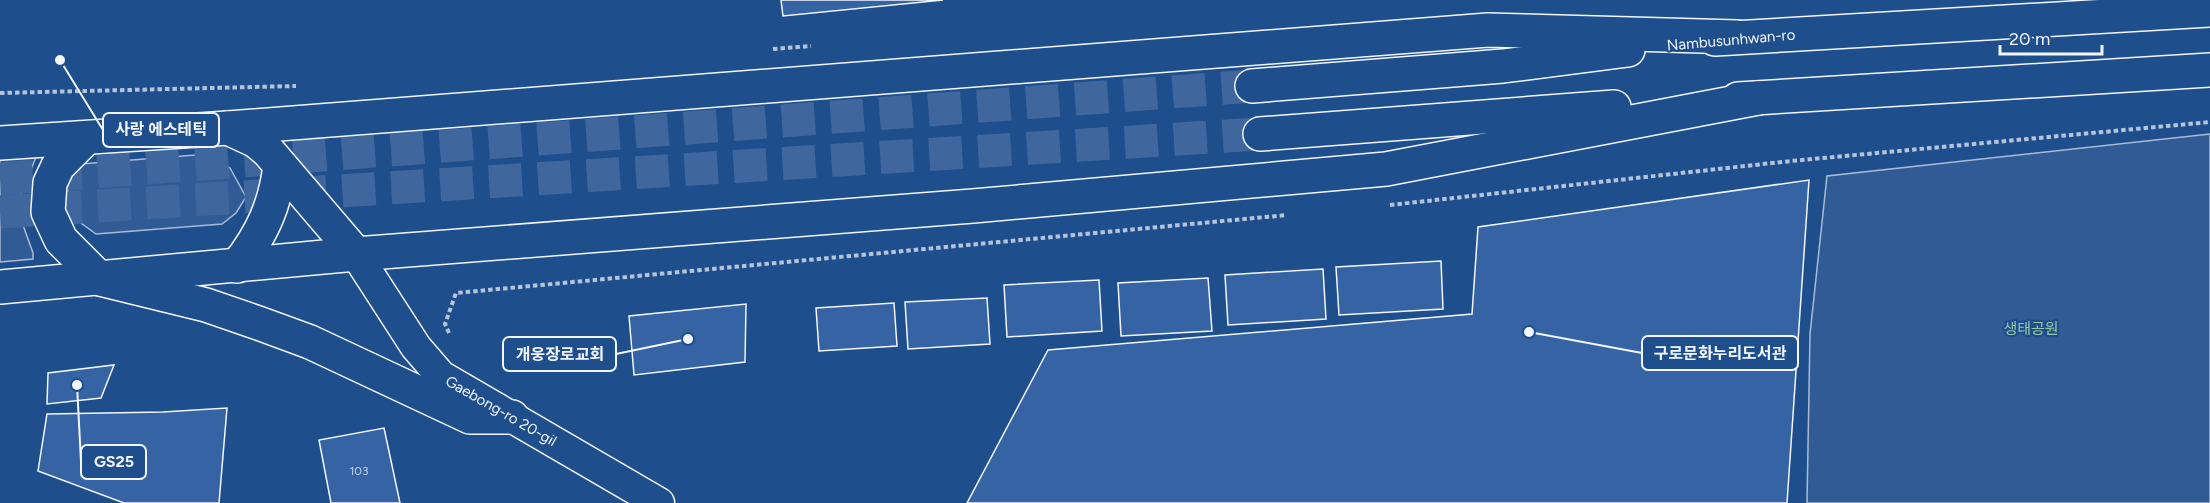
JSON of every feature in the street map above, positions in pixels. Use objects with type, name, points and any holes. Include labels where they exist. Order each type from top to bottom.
[{"type":"main road","name":"Nambusunhwan-ro","points":[[1252,86],[1503,66],[1737,37],[2210,10]]},
{"type":"main road","points":[[0,142],[85,139],[1488,30],[1737,37]]},
{"type":"main road","points":[[1260,134],[1758,98],[2210,70]]},
{"type":"main road","points":[[0,287],[356,254],[973,206],[1386,169],[1758,98]]},
{"type":"main road","points":[[228,128],[256,141],[356,254]]},
{"type":"main road","points":[[85,139],[58,166],[50,183],[48,212],[61,240],[100,279],[206,305],[271,327],[321,347],[470,417],[512,417]]},
{"type":"main road","points":[[237,266],[265,227],[276,196],[280,166]]},
{"type":"street","name":"Gaebong-ro 20-gil","points":[[356,254],[416,347],[432,367],[453,385],[659,503]]},
{"type":"path","points":[[1382,206],[1487,197],[1791,161],[2210,122]]},
{"type":"path","points":[[453,385],[459,353],[445,324],[456,293],[1288,215]]},
{"type":"shaded area","name":"생태공원","points":[[2210,134],[2210,503],[1807,503],[1810,334],[1827,176]]},
{"type":"shaded area","points":[[40,147],[20,197],[23,225],[33,259],[0,262],[0,150]]},
{"type":"shaded area","points":[[208,154],[230,168],[246,197],[236,213],[222,224],[96,234],[67,213],[69,172],[81,164]]},
{"type":"building","points":[[781,0],[943,0],[783,16]]},
{"type":"building","points":[[1809,180],[1787,503],[967,503],[1048,350],[1472,314],[1478,227]]},
{"type":"building","points":[[1441,261],[1443,309],[1339,315],[1336,267]]},
{"type":"building","points":[[1323,269],[1326,319],[1228,325],[1225,275]]},
{"type":"building","points":[[1208,278],[1212,331],[1121,336],[1118,283]]},
{"type":"building","points":[[1099,280],[1102,331],[1007,337],[1004,285]]},
{"type":"building","points":[[987,298],[990,344],[908,349],[905,302]]},
{"type":"building","points":[[894,303],[897,346],[819,351],[816,308]]},
{"type":"building","points":[[746,304],[745,362],[634,375],[629,316]]},
{"type":"building","points":[[114,365],[101,398],[47,404],[48,373]]},
{"type":"building","points":[[227,408],[219,503],[124,503],[38,471],[47,414],[163,412]]},
{"type":"building","points":[[384,428],[400,503],[331,503],[319,440]]},
{"type":"tunnel","points":[[0,179],[1252,86]]},
{"type":"tunnel","points":[[0,212],[1260,134]]},
{"type":"place","name":"사랑 에스테틱","points":[[60,60]]},
{"type":"place","name":"구로문화누리도서관","points":[[1529,332]]},
{"type":"place","name":"개웅장로교회","points":[[688,339]]},
{"type":"place","name":"GS25","points":[[77,385]]}]
